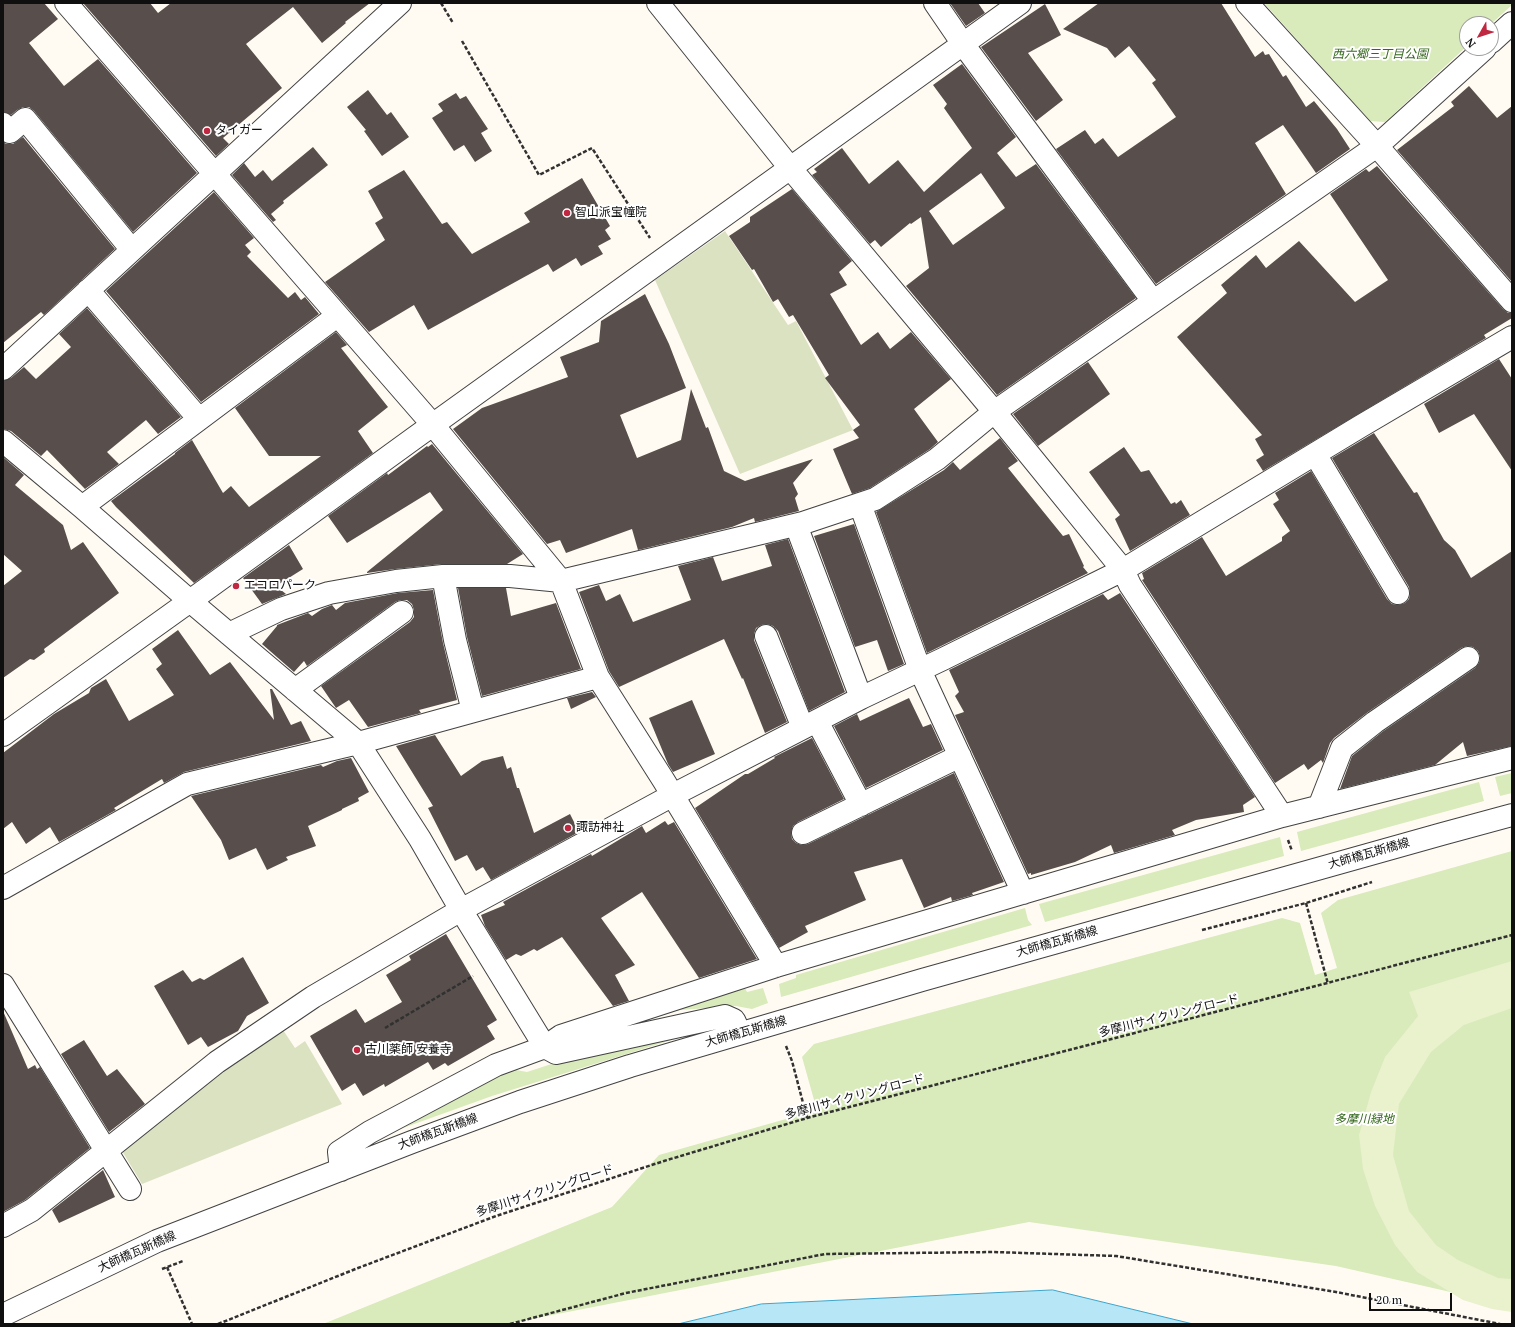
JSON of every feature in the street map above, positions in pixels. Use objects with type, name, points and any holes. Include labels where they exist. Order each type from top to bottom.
[{"type":"street","points":[[66,3],[433,425],[560,581],[598,677],[776,966]]},
{"type":"street","points":[[3,369],[400,3]]},
{"type":"street","points":[[658,3],[791,169],[994,412],[1123,570],[1130,585],[1282,816]]},
{"type":"street","points":[[935,3],[963,44],[1153,301]]},
{"type":"street","points":[[3,735],[190,602],[433,425],[1020,3]]},
{"type":"street","points":[[1247,3],[1377,146],[1512,301]]},
{"type":"street","points":[[1499,35],[1512,23]]},
{"type":"street","points":[[229,634],[281,609],[329,593],[396,581],[443,576],[510,576],[560,581],[796,525],[875,499],[937,459],[994,412],[1377,146],[1476,56]]},
{"type":"street","points":[[3,124],[10,132],[25,119],[132,250]]},
{"type":"street","points":[[88,290],[199,419]]},
{"type":"street","points":[[82,507],[337,316]]},
{"type":"street","points":[[3,1226],[32,1210],[217,1062],[313,998],[461,910],[672,795],[861,698],[1123,570],[1512,337]]},
{"type":"street","points":[[3,441],[82,507],[190,602],[358,743],[420,839],[544,1047],[556,1053],[725,1016],[734,1020],[740,1033]]},
{"type":"street","points":[[1315,454],[1398,593]]},
{"type":"street","points":[[860,504],[920,670],[1024,893]]},
{"type":"street","points":[[796,525],[861,698]]},
{"type":"street","points":[[443,576],[455,640],[473,711]]},
{"type":"street","points":[[295,690],[402,612]]},
{"type":"street","points":[[766,636],[810,725],[861,805]]},
{"type":"street","points":[[1319,807],[1342,748],[1375,722],[1468,658]]},
{"type":"street","points":[[3,888],[187,784],[358,743],[598,677]]},
{"type":"street","points":[[803,833],[960,756]]},
{"type":"street","points":[[341,1170],[339,1152],[370,1132],[496,1065],[544,1047],[561,1036],[776,966],[1282,816],[1512,758]]},
{"type":"street","name":"大師橋瓦斯橋線","points":[[3,1315],[157,1241],[412,1142],[520,1102],[630,1066],[922,980],[1512,815]]},
{"type":"street","points":[[3,985],[130,1188]]},
{"type":"path","points":[[441,3],[453,23]]},
{"type":"path","points":[[462,41],[539,175],[592,148],[664,259]]},
{"type":"path","points":[[1201,930],[1306,903],[1375,882]]},
{"type":"path","points":[[1304,896],[1328,984]]},
{"type":"path","name":"多摩川サイクリングロード","points":[[218,1324],[358,1268],[496,1216],[664,1161],[807,1118],[1512,935]]},
{"type":"path","points":[[386,1028],[494,963]]},
{"type":"path","points":[[785,1043],[792,1061],[807,1118]]},
{"type":"path","points":[[510,1324],[626,1293],[824,1254],[993,1252],[1116,1256],[1336,1292],[1500,1324]]},
{"type":"path","points":[[160,1270],[188,1258]]},
{"type":"path","points":[[167,1267],[192,1324]]},
{"type":"green space","name":"西六郷三丁目公園","points":[[1264,3],[1512,3],[1512,5],[1499,17],[1459,16],[1459,53],[1385,122],[1370,121]]},
{"type":"green space","points":[[725,231],[788,325],[796,321],[853,430],[740,474],[655,280]]},
{"type":"green space","points":[[1512,773],[1512,793],[1500,796],[1495,777]]},
{"type":"green space","points":[[1479,782],[1484,801],[1301,851],[1297,832]]},
{"type":"green space","points":[[1280,837],[1284,856],[1045,922],[1039,904]]},
{"type":"green space","name":"多摩川緑地","points":[[1512,851],[1512,1306],[1336,1266],[1029,1222],[506,1324],[323,1324],[612,1207],[659,1155],[793,1117],[793,1112],[816,1107],[802,1057],[814,1044],[1282,918],[1300,923],[1315,975],[1337,968],[1321,913],[1338,900]]},
{"type":"green space","points":[[1025,908],[1028,920],[1032,925],[781,997],[779,984],[796,978],[796,975]]},
{"type":"green space","points":[[1512,961],[1512,1008],[1464,1025],[1431,1052],[1399,1104],[1393,1155],[1409,1211],[1436,1245],[1458,1260],[1498,1278],[1512,1279],[1512,1312],[1492,1309],[1463,1300],[1417,1272],[1395,1245],[1375,1206],[1363,1169],[1359,1135],[1371,1092],[1385,1057],[1418,1016],[1409,992]]},
{"type":"green space","points":[[744,986],[747,992],[763,988],[768,1003],[752,1009],[736,1006],[680,1010],[628,1026],[628,1025]]},
{"type":"green space","points":[[713,1027],[492,1096],[403,1128],[511,1069],[527,1072],[573,1057]]},
{"type":"green space","points":[[283,1030],[295,1048],[305,1041],[342,1104],[142,1184],[122,1151],[209,1081]]},
{"type":"water","points":[[1053,1290],[1193,1324],[678,1324],[761,1304]]},
{"type":"building","points":[[3,3],[44,3],[58,19],[29,43],[64,86],[98,59],[197,173],[133,232],[34,111],[29,107],[23,107],[11,115],[3,112]]},
{"type":"building","points":[[83,3],[150,3],[158,13],[171,3],[370,3],[345,22],[346,23],[322,43],[293,7],[246,44],[282,88],[223,138],[229,144],[216,156]]},
{"type":"building","points":[[950,3],[978,3],[985,13],[966,26]]},
{"type":"building","points":[[1099,3],[1221,3],[1255,57],[1263,51],[1265,55],[1269,54],[1283,77],[1286,75],[1306,107],[1314,101],[1337,129],[1350,149],[1316,173],[1283,125],[1255,143],[1286,194],[1156,284],[1056,149],[1085,130],[1095,144],[1103,138],[1118,157],[1176,117],[1152,83],[1156,80],[1129,46],[1115,58],[1107,48],[1063,29]]},
{"type":"building","points":[[1045,4],[1061,35],[1028,53],[1063,100],[1036,121],[981,47]]},
{"type":"building","points":[[962,64],[1016,137],[997,153],[1016,177],[1036,164],[1136,298],[997,395],[906,286],[929,268],[921,217],[911,224],[910,223],[881,247],[875,240],[870,244],[812,175],[817,172],[814,169],[842,148],[869,184],[898,160],[924,192],[972,148],[944,108],[947,104],[933,85]],"holes":[[[981,173],[1005,208],[953,245],[929,211]]]},
{"type":"building","points":[[1469,86],[1497,118],[1512,106],[1512,282],[1397,150],[1454,106],[1451,102]]},
{"type":"building","points":[[368,90],[387,115],[391,112],[409,137],[382,156],[364,131],[366,130],[347,107]]},
{"type":"building","points":[[456,93],[460,99],[466,96],[488,129],[481,133],[492,151],[475,162],[464,145],[454,151],[432,118],[443,111],[438,104]]},
{"type":"building","points":[[23,137],[115,249],[44,315],[41,312],[3,343],[3,142],[6,144],[13,144]]},
{"type":"building","points":[[313,147],[328,165],[283,201],[284,203],[271,214],[276,220],[273,222],[232,175],[244,163],[255,177],[263,170],[272,181]]},
{"type":"building","points":[[1377,166],[1503,309],[1508,313],[1512,313],[1512,318],[1484,335],[1486,338],[1263,471],[1256,460],[1264,455],[1255,439],[1262,435],[1177,337],[1227,293],[1221,285],[1256,255],[1266,268],[1299,241],[1355,302],[1388,280],[1330,194],[1366,169],[1369,172]]},
{"type":"building","points":[[404,170],[442,224],[447,222],[472,254],[530,222],[524,213],[582,178],[610,226],[605,230],[611,239],[598,246],[603,254],[581,266],[576,258],[553,272],[548,264],[428,330],[414,305],[369,332],[325,282],[385,240],[375,223],[383,218],[368,191]]},
{"type":"building","points":[[792,189],[852,261],[839,272],[847,285],[830,294],[861,345],[878,332],[890,349],[911,332],[951,379],[914,409],[938,442],[930,449],[870,488],[852,494],[833,449],[859,438],[853,430],[860,425],[825,378],[829,375],[793,315],[789,317],[778,299],[773,302],[754,269],[752,270],[729,236],[750,222],[750,217]]},
{"type":"building","points":[[214,192],[254,238],[245,245],[251,252],[247,256],[288,298],[295,292],[301,300],[305,297],[319,314],[201,402],[106,291]]},
{"type":"building","points":[[645,294],[669,344],[686,388],[620,415],[637,458],[681,440],[691,389],[706,428],[708,427],[724,471],[745,481],[813,459],[793,483],[798,494],[795,498],[799,511],[755,522],[754,518],[732,527],[638,550],[632,529],[566,553],[560,540],[547,544],[453,429],[482,408],[568,377],[560,357],[599,342],[601,321]]},
{"type":"building","points":[[87,308],[181,417],[158,434],[146,420],[107,452],[119,464],[85,489],[47,450],[41,456],[11,431],[3,429],[3,381],[11,378],[24,367],[36,379],[71,347],[59,334]]},
{"type":"building","points":[[336,332],[347,345],[341,348],[388,407],[358,431],[373,453],[194,583],[111,501],[192,440],[223,493],[231,486],[249,507],[321,456],[269,456],[235,408]]},
{"type":"building","points":[[1499,359],[1512,379],[1512,471],[1474,414],[1439,433],[1424,404]]},
{"type":"building","points":[[1088,362],[1110,394],[1038,446],[1013,414]]},
{"type":"building","points":[[1374,433],[1414,493],[1417,492],[1444,540],[1455,550],[1471,578],[1512,551],[1512,746],[1467,756],[1463,742],[1435,765],[1340,789],[1352,756],[1382,732],[1475,668],[1479,663],[1480,657],[1478,651],[1473,647],[1467,646],[1461,648],[1368,712],[1334,738],[1330,743],[1323,763],[1321,760],[1308,770],[1304,764],[1275,783],[1142,580],[1144,579],[1142,573],[1202,537],[1226,576],[1282,541],[1282,537],[1290,531],[1273,504],[1279,500],[1275,493],[1311,471],[1387,599],[1392,604],[1398,605],[1405,603],[1409,599],[1409,587],[1332,458]]},
{"type":"building","points":[[1000,438],[1018,461],[1008,468],[1063,536],[1069,534],[1084,566],[1083,567],[1088,573],[927,653],[876,512],[944,470],[953,462],[960,470]]},
{"type":"building","points":[[432,444],[523,554],[507,564],[442,564],[367,573],[443,510],[430,492],[347,543],[328,516],[387,473],[388,475],[427,446],[428,447]]},
{"type":"building","points":[[1124,447],[1141,472],[1149,470],[1171,504],[1175,502],[1176,504],[1181,500],[1190,515],[1130,551],[1115,519],[1120,515],[1089,472]]},
{"type":"building","points":[[3,457],[24,475],[15,485],[63,525],[71,550],[83,542],[119,593],[44,649],[45,652],[34,660],[30,659],[3,678],[3,586],[22,571],[3,554]]},
{"type":"building","points":[[854,524],[904,664],[888,671],[877,640],[855,647],[814,536]]},
{"type":"building","points":[[788,539],[845,692],[809,711],[778,631],[773,626],[767,624],[756,628],[754,640],[787,722],[765,733],[743,678],[742,679],[724,639],[619,687],[609,671],[579,592],[599,585],[606,601],[620,594],[633,622],[691,600],[678,566],[713,557],[722,581],[772,566],[765,545]]},
{"type":"building","points":[[289,545],[303,569],[276,586],[286,594],[262,604],[243,578]]},
{"type":"building","points":[[458,588],[506,588],[511,616],[556,603],[581,669],[482,696],[467,637]]},
{"type":"building","points":[[433,590],[443,643],[457,700],[419,710],[421,713],[368,727],[349,700],[336,708],[321,686],[410,622],[414,617],[414,610],[412,604],[407,600],[395,602],[307,666],[304,661],[294,672],[262,644],[277,625],[308,613],[312,616],[322,609],[332,605],[336,610],[345,603],[398,593]]},
{"type":"building","points":[[1120,593],[1255,797],[1243,805],[1244,812],[1196,820],[1172,830],[1175,835],[1114,853],[1111,845],[1075,862],[1031,875],[1031,873],[1028,874],[955,715],[964,712],[955,696],[959,692],[949,670],[1103,594],[1108,600]]},
{"type":"building","points":[[178,630],[210,675],[230,662],[274,720],[270,689],[272,689],[291,725],[301,721],[311,741],[184,772],[164,783],[162,779],[114,808],[116,810],[59,842],[50,827],[26,844],[12,822],[3,829],[3,753],[54,714],[89,693],[91,688],[106,679],[129,721],[174,695],[156,669],[162,664],[152,649]]},
{"type":"building","points":[[592,692],[596,697],[571,709],[567,698]]},
{"type":"building","points":[[909,698],[923,727],[931,724],[943,750],[866,788],[834,726],[857,714],[860,721]]},
{"type":"building","points":[[692,700],[715,754],[673,772],[668,764],[649,718]]},
{"type":"building","points":[[435,735],[461,776],[482,761],[503,756],[507,769],[511,767],[517,788],[519,788],[534,833],[570,814],[579,832],[491,880],[483,867],[476,871],[467,855],[455,861],[428,808],[433,806],[396,746]]},
{"type":"building","points":[[812,738],[844,799],[793,826],[791,833],[792,839],[796,843],[802,845],[808,844],[954,773],[1004,882],[972,893],[973,895],[952,901],[951,897],[924,908],[902,859],[854,872],[866,900],[805,926],[808,932],[779,948],[695,808],[745,774],[748,774],[775,758],[774,757]]},
{"type":"building","points":[[351,758],[369,792],[358,798],[359,801],[308,826],[316,846],[286,857],[288,860],[267,870],[256,848],[229,860],[221,840],[191,796],[321,765],[323,767],[337,761]]},
{"type":"building","points":[[665,821],[668,825],[674,822],[757,959],[699,978],[642,892],[601,918],[635,965],[615,975],[629,1001],[613,1006],[562,937],[537,951],[534,949],[521,956],[516,954],[506,960],[485,926],[481,915],[505,905],[503,902],[591,854],[592,856],[642,826],[646,833]]},
{"type":"building","points":[[446,934],[497,1020],[487,1026],[495,1039],[448,1066],[445,1063],[433,1070],[428,1062],[385,1087],[384,1084],[363,1096],[355,1083],[342,1091],[310,1036],[356,1009],[365,1023],[402,1002],[386,975],[411,960],[409,956]]},
{"type":"building","points":[[243,957],[269,1003],[247,1016],[238,1031],[208,1047],[201,1037],[188,1045],[154,986],[183,970],[192,982],[200,978],[204,980]]},
{"type":"building","points":[[3,1011],[28,1069],[35,1065],[37,1069],[40,1067],[90,1148],[25,1200],[3,1212]]},
{"type":"building","points":[[84,1040],[107,1076],[117,1069],[145,1104],[109,1132],[61,1054]]},
{"type":"building","points":[[103,1170],[115,1197],[59,1223],[52,1210]]},
{"type":"place","name":"タイガー","points":[[207,131]]},
{"type":"place","name":"智山派宝幢院","points":[[567,213]]},
{"type":"place","name":"エコロパーク","points":[[236,586]]},
{"type":"place","name":"諏訪神社","points":[[568,828]]},
{"type":"place","name":"古川薬師 安養寺","points":[[357,1050]]}]
